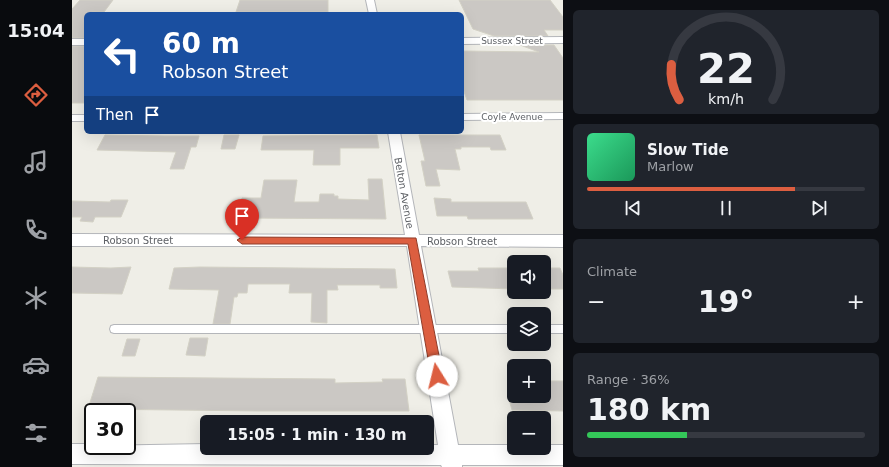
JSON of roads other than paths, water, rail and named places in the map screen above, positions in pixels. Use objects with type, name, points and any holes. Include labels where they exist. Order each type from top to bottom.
[{"type":"street","points":[[370,0],[373,12]]},
{"type":"street","name":"Sussex Street","points":[[464,41],[563,40]]},
{"type":"street","points":[[72,42],[84,42]]},
{"type":"street","name":"Coyle Avenue","points":[[464,117],[563,116]]},
{"type":"street","points":[[72,118],[84,118]]},
{"type":"street","name":"Belton Avenue","points":[[394,134],[451,461]]},
{"type":"street","name":"Robson Street","points":[[72,240],[563,241]]},
{"type":"street","points":[[72,454],[451,461],[563,455]]},
{"type":"lane","points":[[114,329],[507,329]]},
{"type":"lane","points":[[551,329],[563,330]]}]
